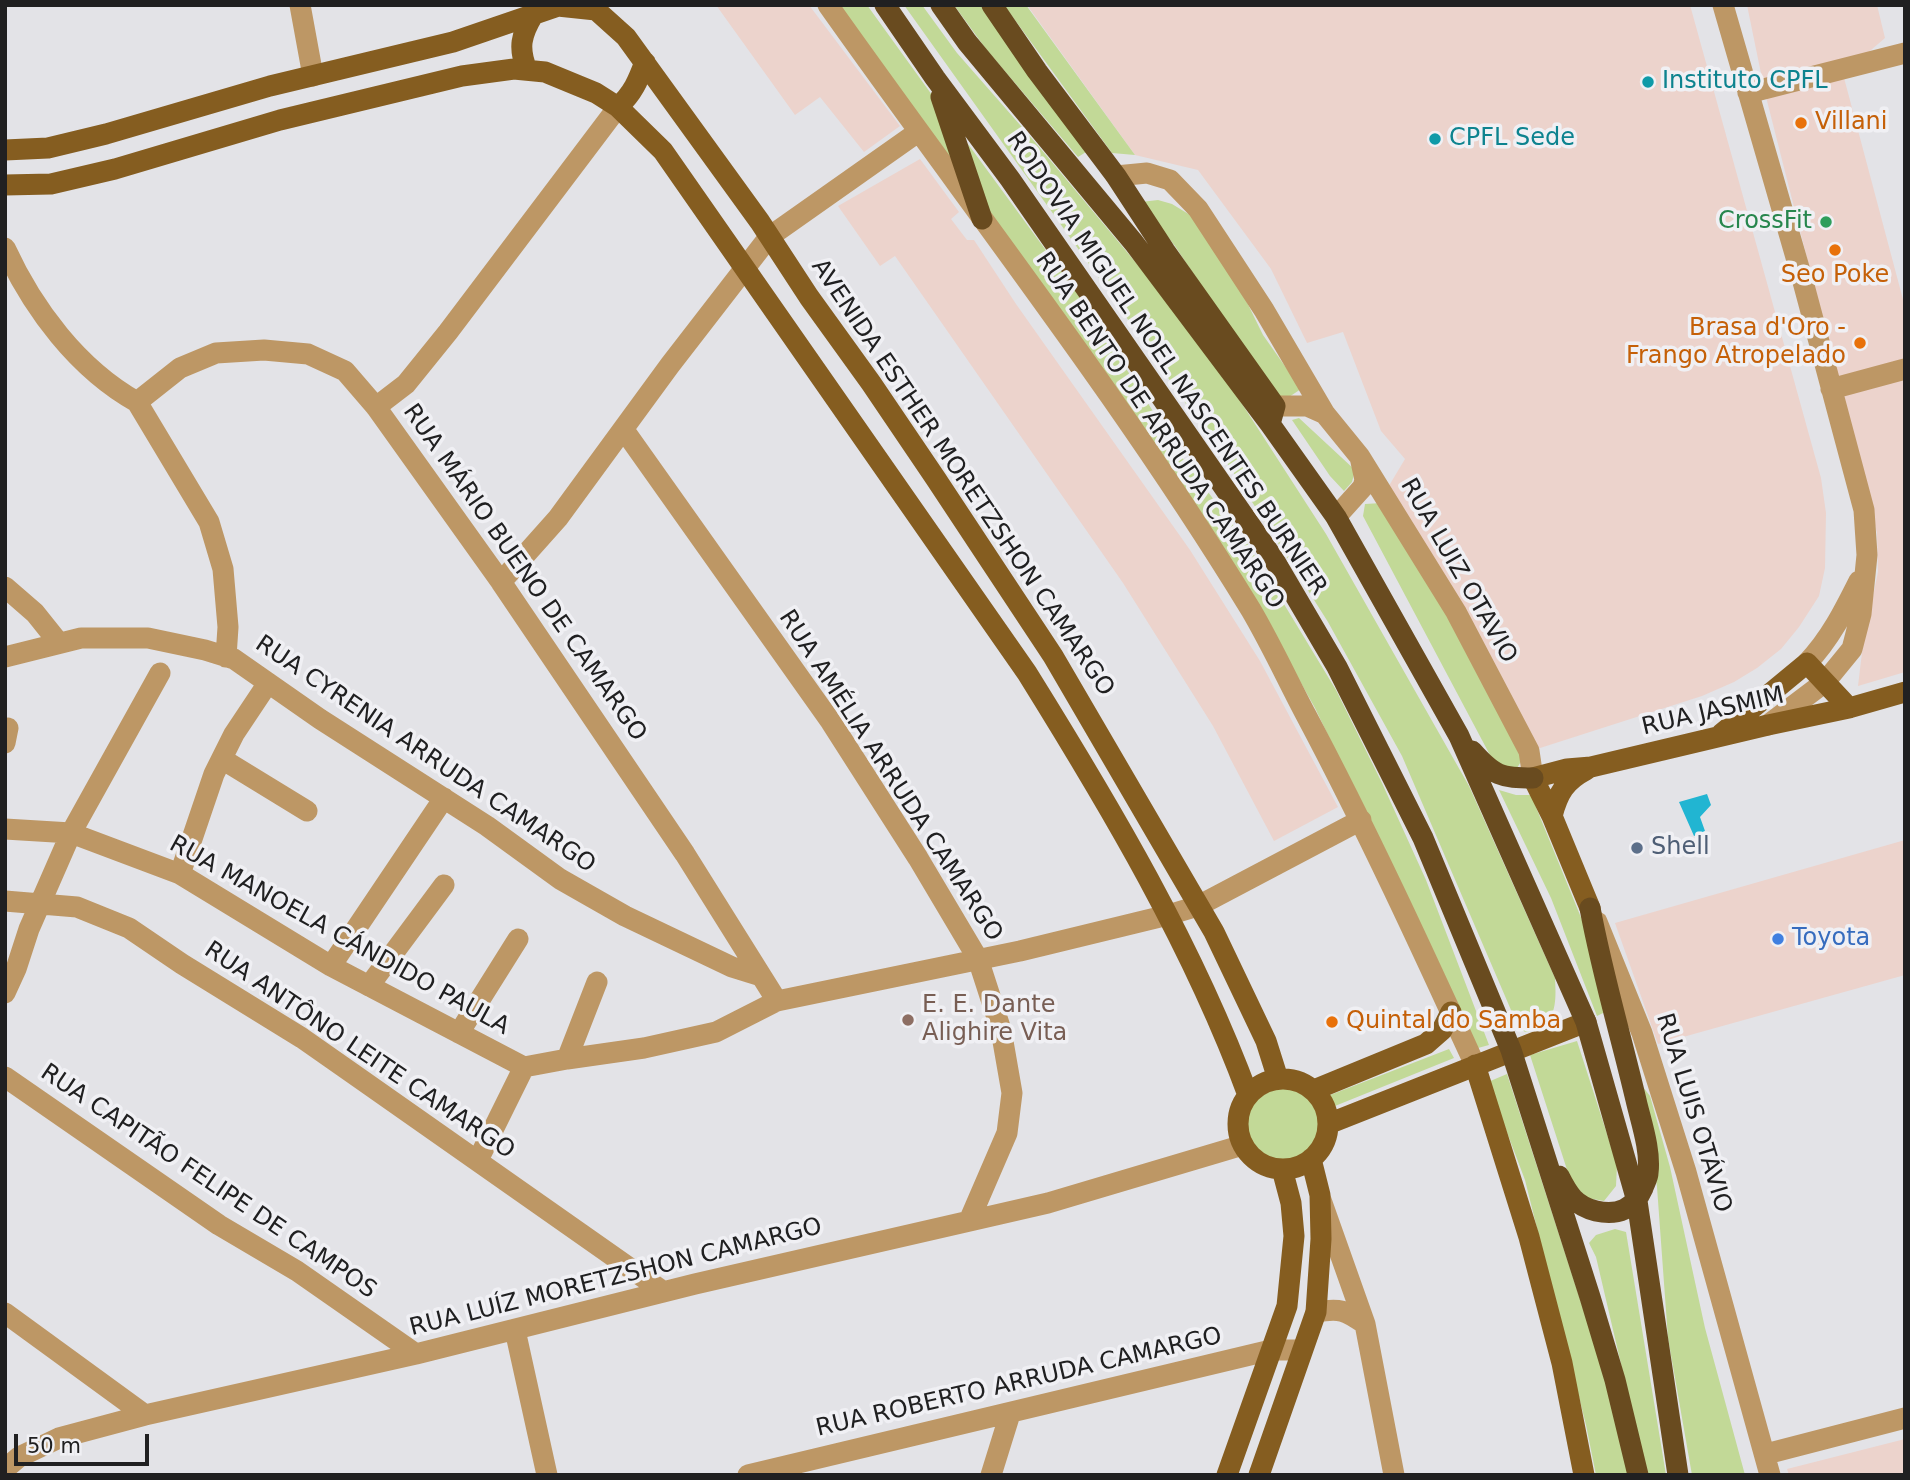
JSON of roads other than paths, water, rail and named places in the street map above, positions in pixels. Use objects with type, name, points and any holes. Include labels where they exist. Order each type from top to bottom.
[{"type":"highway","name":"RODOVIA MIGUEL NOEL NASCENTES BURNIER","points":[[885,5],[1010,179],[1273,558],[1337,667],[1423,838],[1510,1050],[1615,1380],[1638,1475]]},
{"type":"highway","name":"RODOVIA MIGUEL NOEL NASCENTES BURNIER","points":[[941,5],[967,42],[1272,415],[1336,517],[1459,736],[1586,1022],[1637,1201],[1678,1475]]},
{"type":"highway","points":[[992,5],[1037,71],[1116,176],[1272,415]]},
{"type":"highway","points":[[935,78],[982,219]]},
{"type":"highway","points":[[1459,736],[1490,769],[1506,779],[1533,778]]},
{"type":"highway","points":[[1531,1114],[1569,1196],[1579,1205],[1598,1211],[1622,1211],[1637,1201],[1648,1174],[1645,1140],[1590,908]]},
{"type":"main road","points":[[5,150],[48,148],[106,134],[271,86],[453,42],[558,6],[597,7]]},
{"type":"main road","name":"AVENIDA ESTHER MORETZSHON CAMARGO","points":[[597,7],[626,37],[645,62],[871,383],[1011,591],[1091,719],[1214,932],[1266,1041],[1278,1079]]},
{"type":"main road","points":[[527,70],[520,43],[533,15]]},
{"type":"main road","points":[[618,107],[637,85],[645,62]]},
{"type":"main road","points":[[5,185],[51,184],[115,169],[280,120],[462,76],[514,69],[545,72],[596,93],[618,107],[663,151],[1027,673],[1168,915],[1226,1036],[1248,1095]]},
{"type":"main road","points":[[1717,738],[1807,663],[1849,708]]},
{"type":"main road","name":"RUA JASMIM","points":[[1533,778],[1849,708],[1905,692]]},
{"type":"main road","points":[[1552,816],[1561,788],[1591,767]]},
{"type":"main road","name":"RUA LUIS OTÁVIO","points":[[1533,778],[1552,816],[1590,908]]},
{"type":"main road","points":[[1314,1090],[1426,1044],[1442,1030],[1451,1012]]},
{"type":"main road","points":[[1328,1124],[1586,1022]]},
{"type":"main road","points":[[1475,1065],[1529,1237],[1562,1363],[1584,1475]]},
{"type":"main road","points":[[1278,1079],[1291,1079],[1314,1090],[1325,1105],[1328,1124],[1320,1150],[1311,1160],[1297,1167],[1282,1169],[1266,1166],[1253,1158],[1238,1133],[1238,1119],[1248,1095],[1256,1087],[1278,1079]]},
{"type":"main road","points":[[1259,1475],[1316,1312],[1321,1239],[1320,1195],[1311,1160]]},
{"type":"main road","points":[[1227,1475],[1287,1306],[1294,1236],[1291,1203],[1282,1169]]},
{"type":"street","points":[[300,5],[313,76]]},
{"type":"street","name":"RUA BENTO DE ARRUDA CAMARGO","points":[[828,5],[1057,320],[1238,590],[1361,820],[1475,1065]]},
{"type":"street","points":[[1723,5],[1802,278],[1864,510],[1868,546],[1861,614],[1852,649],[1825,682],[1768,725]]},
{"type":"street","points":[[1748,93],[1905,52]]},
{"type":"street","points":[[376,407],[406,384],[448,332],[618,107]]},
{"type":"street","points":[[501,582],[558,518],[670,365],[769,237],[918,132]]},
{"type":"street","points":[[1116,176],[1147,173],[1170,180],[1198,209],[1264,310],[1325,414],[1360,457]]},
{"type":"street","points":[[5,248],[19,279],[70,350],[117,391],[137,402],[208,522],[223,569],[228,627],[226,657]]},
{"type":"street","name":"RUA MÁRIO BUENO DE CAMARGO","points":[[137,402],[180,368],[216,353],[264,350],[308,354],[345,371],[376,407],[501,582],[685,853],[777,1000]]},
{"type":"street","points":[[1831,388],[1905,369]]},
{"type":"street","points":[[1272,415],[1307,406],[1325,414]]},
{"type":"street","name":"RUA AMÉLIA ARRUDA CAMARGO","points":[[624,430],[831,722],[978,958],[1001,1030],[1012,1093],[1007,1133],[970,1221]]},
{"type":"street","name":"RUA LUIZ OTAVIO","points":[[1336,517],[1363,487],[1365,480],[1360,457]]},
{"type":"street","name":"RUA LUIZ OTAVIO","points":[[1360,457],[1456,612],[1529,751],[1533,778]]},
{"type":"street","points":[[1807,663],[1822,647],[1840,619],[1864,570]]},
{"type":"street","points":[[5,587],[35,613],[59,643]]},
{"type":"street","name":"RUA CYRENIA ARRUDA CAMARGO","points":[[5,657],[81,638],[148,638],[234,659],[561,879],[614,910],[733,967],[761,976]]},
{"type":"street","points":[[5,993],[71,833],[160,673]]},
{"type":"street","points":[[180,874],[222,759],[234,734],[268,683]]},
{"type":"street","points":[[222,759],[307,811]]},
{"type":"street","points":[[331,966],[444,798]]},
{"type":"street","points":[[478,1160],[524,1067],[644,1048],[716,1032],[777,1000],[1020,951],[1168,915],[1198,906],[1361,820]]},
{"type":"street","name":"RUA MANOELA CÁNDIDO PAULA","points":[[5,829],[71,833],[180,874],[331,966],[524,1067]]},
{"type":"street","points":[[369,986],[444,885]]},
{"type":"street","name":"RUA ANTÔNO LEITE CAMARGO","points":[[5,901],[77,907],[129,928],[302,1038],[664,1292]]},
{"type":"street","name":"RUA LUIS OTÁVIO","points":[[1590,908],[1611,953],[1642,1033],[1686,1172],[1768,1464]]},
{"type":"street","points":[[459,1033],[518,939]]},
{"type":"street","points":[[567,1059],[597,982]]},
{"type":"street","name":"RUA CAPITÃO FELIPE DE CAMPOS","points":[[5,1077],[219,1225],[297,1271],[416,1354]]},
{"type":"street","name":"RUA LUÍZ MORETZSHON CAMARGO","points":[[5,1469],[19,1457],[59,1438],[145,1415],[416,1354],[664,1292],[1048,1203],[1243,1145]]},
{"type":"street","points":[[1320,1195],[1366,1324],[1394,1475]]},
{"type":"street","points":[[1316,1312],[1335,1309],[1347,1311],[1366,1324]]},
{"type":"street","points":[[5,1312],[145,1415]]},
{"type":"street","points":[[515,1330],[547,1475]]},
{"type":"street","name":"RUA ROBERTO ARRUDA CAMARGO","points":[[748,1475],[794,1469],[1271,1350],[1302,1350]]},
{"type":"street","points":[[991,1475],[1010,1414]]},
{"type":"street","points":[[1768,1464],[1905,1418]]},
{"type":"water","points":[[1707,794],[1711,805],[1700,817],[1705,831],[1694,836],[1679,802]]},
{"type":"place","name":"Instituto CPFL","points":[[1648,82]]},
{"type":"place","name":"Villani","points":[[1801,123]]},
{"type":"place","name":"CPFL Sede","points":[[1435,139]]},
{"type":"place","name":"CrossFit","points":[[1826,222]]},
{"type":"place","name":"Seo Poke","points":[[1835,250]]},
{"type":"place","name":"Brasa d'Oro - Frango Atropelado","points":[[1860,343]]},
{"type":"place","name":"Shell","points":[[1637,848]]},
{"type":"place","name":"Toyota","points":[[1778,939]]},
{"type":"place","name":"E. E. Dante Alighire Vita","points":[[908,1020]]},
{"type":"place","name":"Quintal do Samba","points":[[1332,1022]]}]
